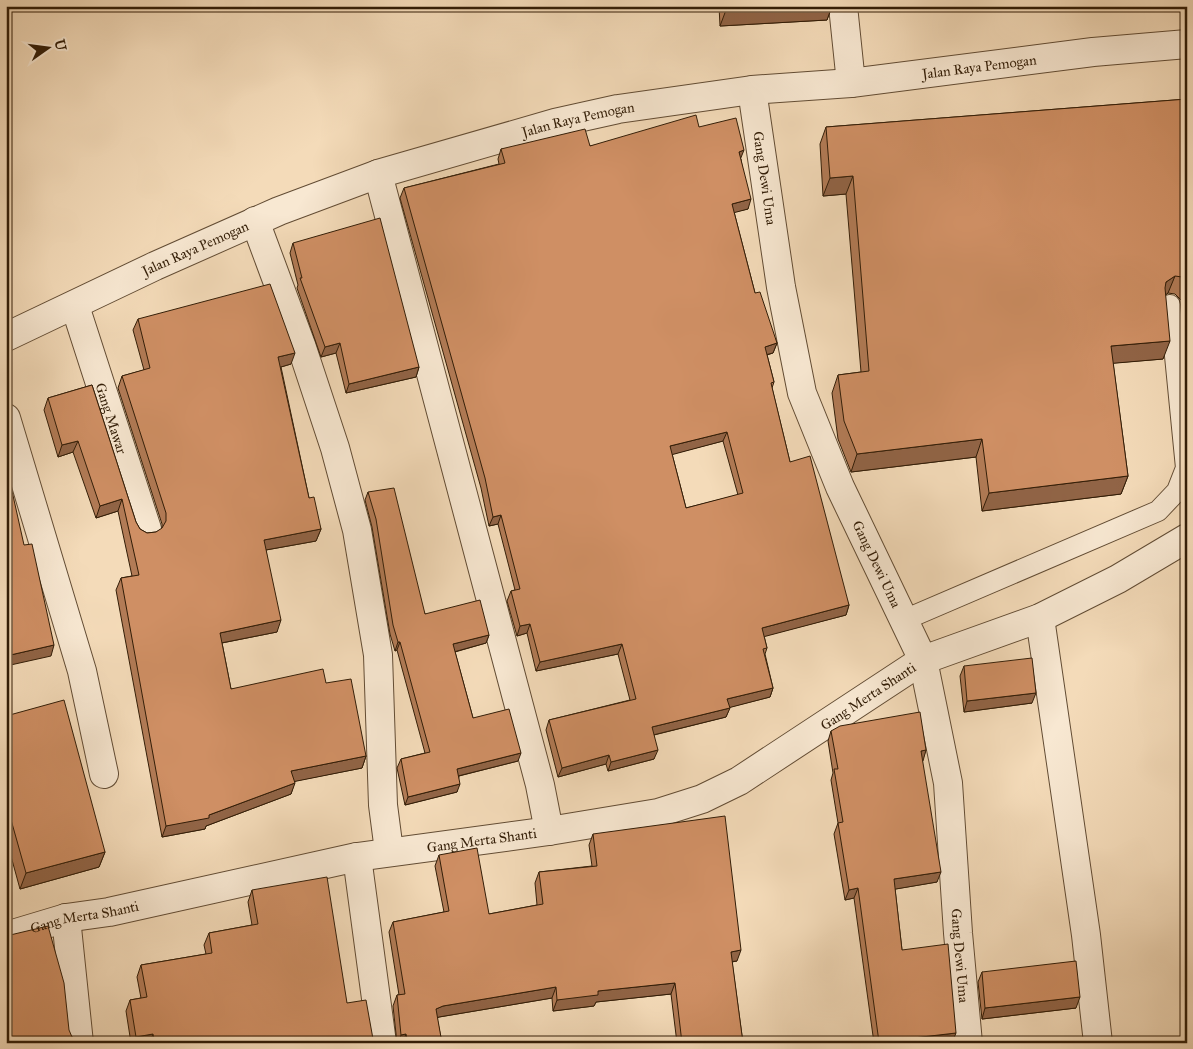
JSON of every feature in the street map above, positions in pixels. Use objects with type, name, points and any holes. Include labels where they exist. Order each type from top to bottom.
[{"type":"street","points":[[843,6],[851,83]]},
{"type":"street","name":"Jalan Raya Pemogan","points":[[6,337],[255,221],[378,174],[555,123],[618,109],[752,90],[851,83],[1093,52],[1187,44]]},
{"type":"street","name":"Gang Dewi Uma","points":[[752,90],[781,287],[802,393],[840,487],[923,660],[948,783],[958,934],[968,1043]]},
{"type":"street","points":[[378,174],[540,786],[548,827]]},
{"type":"street","points":[[255,221],[301,346],[332,438],[357,530],[378,655],[383,805],[388,846]]},
{"type":"street","name":"Gang Mawar","points":[[75,306],[146,529]]},
{"type":"street","points":[[6,418],[82,671],[104,774]]},
{"type":"street","name":"Gang Merta Shanti","points":[[6,936],[66,918],[109,912],[357,856],[388,846],[658,813],[702,799],[739,781],[923,660],[1040,618],[1118,579],[1187,538]]},
{"type":"street","points":[[1040,618],[1086,935],[1098,1043]]},
{"type":"street","points":[[357,856],[382,1043]]},
{"type":"street","points":[[66,918],[79,1043]]},
{"type":"lane","points":[[904,620],[1158,511],[1177,491],[1186,468],[1170,305]]},
{"type":"building","points":[[726,6],[786,6],[726,10]]},
{"type":"building","points":[[1187,99],[1187,282],[1182,277],[1175,276],[1166,282],[1170,341],[1111,346],[1128,476],[989,493],[982,439],[857,454],[844,421],[838,375],[869,371],[853,176],[830,178],[826,127]]},
{"type":"building","points":[[696,115],[699,127],[736,118],[744,150],[739,152],[751,199],[732,204],[755,293],[760,292],[777,343],[765,347],[774,382],[771,383],[790,462],[810,456],[849,605],[762,628],[767,648],[763,649],[773,688],[727,699],[730,708],[652,727],[658,750],[611,762],[609,755],[562,768],[549,720],[636,699],[622,644],[540,662],[530,624],[520,626],[511,591],[520,589],[501,515],[493,517],[485,478],[404,188],[505,163],[501,149],[585,129],[590,146]],"holes":[[[727,432],[743,493],[686,508],[670,446]]]},
{"type":"building","points":[[380,218],[419,367],[349,384],[340,343],[325,347],[300,278],[302,278],[293,243]]},
{"type":"building","points":[[270,284],[295,353],[278,357],[309,498],[314,497],[321,529],[264,540],[281,620],[220,633],[231,689],[323,669],[326,683],[351,679],[366,756],[291,771],[295,783],[209,815],[209,818],[166,826],[121,578],[139,575],[122,499],[100,506],[78,441],[62,445],[48,398],[92,385],[136,522],[140,529],[147,533],[156,532],[162,528],[166,521],[166,513],[122,376],[150,368],[138,319]]},
{"type":"building","points":[[6,464],[24,545],[32,544],[54,645],[6,656]]},
{"type":"building","points":[[394,488],[425,614],[480,600],[489,635],[453,644],[473,718],[509,709],[521,753],[457,769],[460,784],[408,797],[401,759],[430,752],[400,642],[398,642],[393,625],[376,519],[368,492]]},
{"type":"building","points":[[1032,658],[1036,693],[967,701],[964,666]]},
{"type":"building","points":[[64,700],[105,852],[26,873],[6,802],[6,716]]},
{"type":"building","points":[[920,712],[926,750],[921,751],[941,872],[894,879],[902,950],[948,944],[956,1033],[879,1042],[858,888],[849,890],[838,823],[843,822],[834,769],[838,769],[831,731],[840,726]]},
{"type":"building","points":[[725,816],[741,950],[731,952],[743,1043],[682,1043],[675,983],[598,991],[598,995],[557,1000],[556,987],[443,1006],[436,1009],[442,1043],[408,1043],[406,1034],[401,1035],[397,995],[405,994],[393,922],[449,911],[439,855],[477,848],[489,914],[543,904],[539,872],[597,866],[593,834]]},
{"type":"building","points":[[327,877],[347,1003],[366,1000],[373,1039],[355,1043],[155,1043],[153,1034],[136,1037],[130,1000],[147,997],[141,965],[212,953],[209,933],[258,924],[252,890]]},
{"type":"building","points":[[48,926],[64,983],[69,1030],[72,1037],[81,1043],[13,1043],[6,1020],[6,936]]},
{"type":"building","points":[[1076,961],[1080,997],[985,1008],[982,972]]}]
